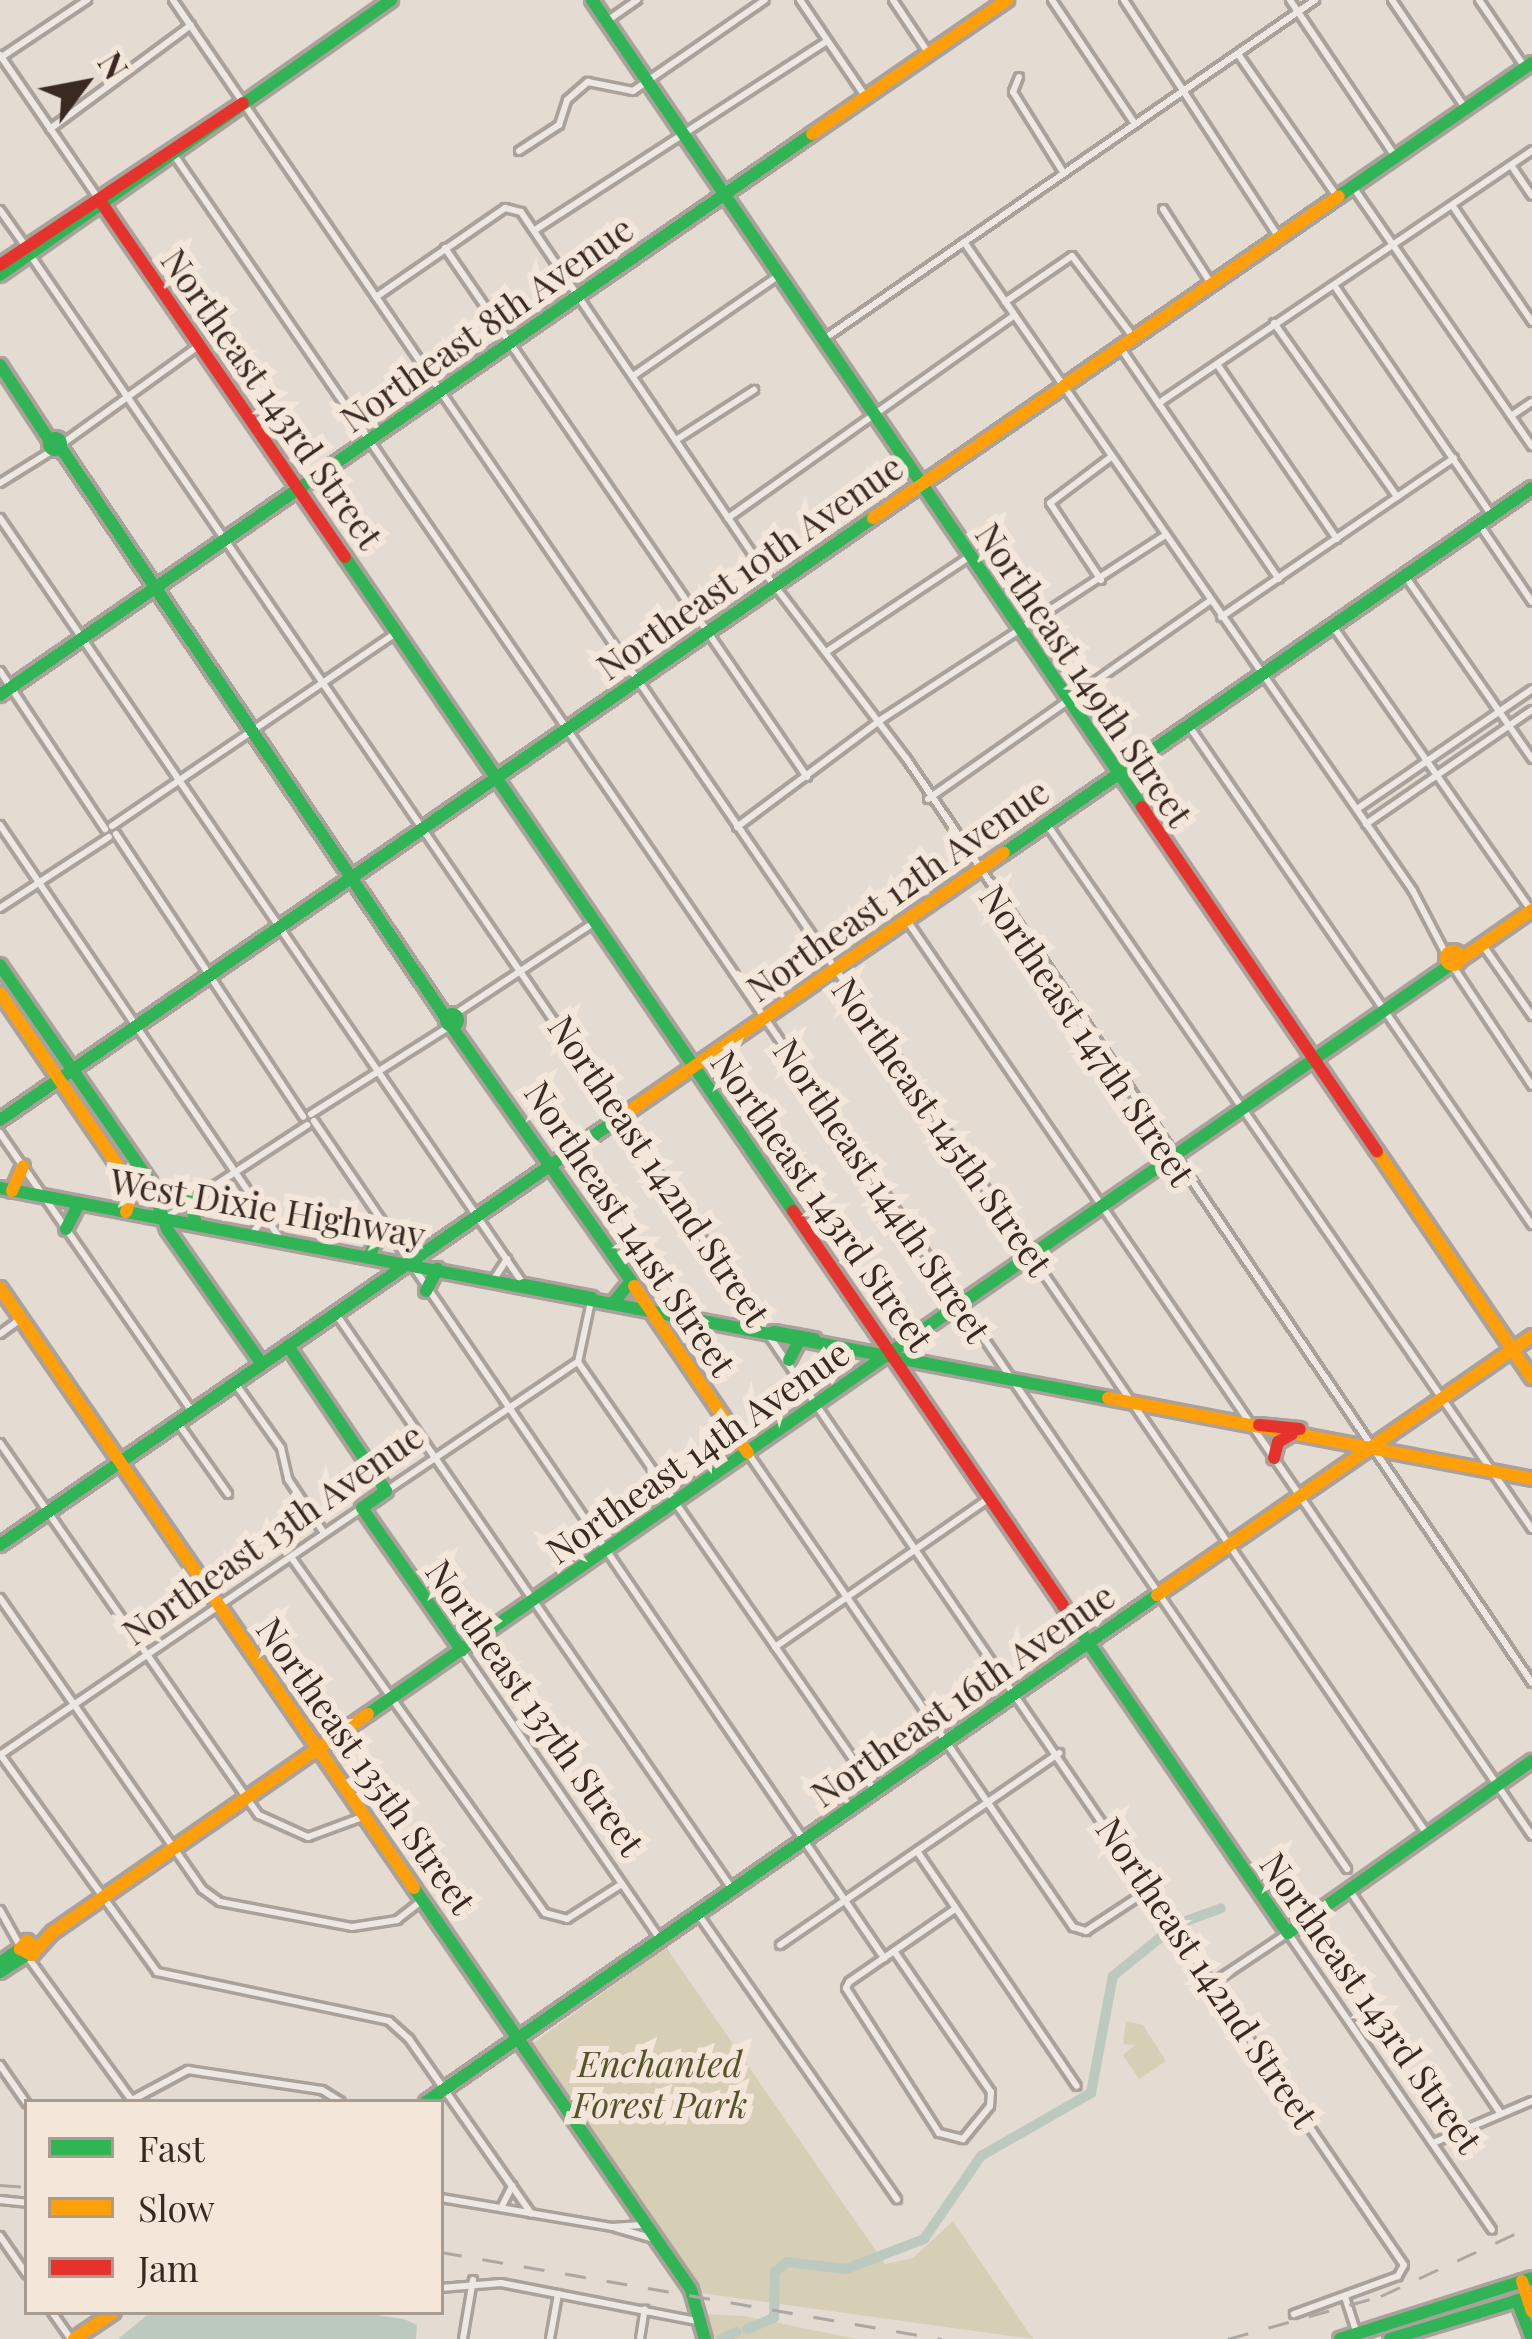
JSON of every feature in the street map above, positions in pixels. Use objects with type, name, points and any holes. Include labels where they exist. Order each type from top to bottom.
[{"type":"street","points":[[65,0],[72,11]]},
{"type":"street","points":[[0,57],[87,0]]},
{"type":"street","name":"Northeast 145th Street","points":[[173,0],[1428,1835]]},
{"type":"street","name":"Northeast 149th Street","points":[[592,0],[1532,1378]]},
{"type":"street","points":[[607,21],[638,0]]},
{"type":"street","points":[[518,151],[559,125],[567,100],[589,82],[623,93],[765,0]]},
{"type":"street","points":[[800,0],[866,98]]},
{"type":"street","points":[[893,0],[929,54]]},
{"type":"street","name":"Northeast 8th Avenue","points":[[6,691],[1007,0]]},
{"type":"street","points":[[1052,0],[1135,124]]},
{"type":"street","points":[[1124,0],[1280,238]]},
{"type":"street","points":[[1290,0],[1395,156]]},
{"type":"street","points":[[821,341],[1315,0]]},
{"type":"street","points":[[1392,0],[1465,108]]},
{"type":"street","points":[[1479,0],[1529,66]]},
{"type":"street","points":[[0,265],[174,155],[386,1]]},
{"type":"street","points":[[50,129],[190,25]]},
{"type":"street","points":[[536,230],[827,41]]},
{"type":"street","points":[[1238,54],[1338,198]]},
{"type":"street","name":"Northeast 143rd Street","points":[[0,57],[1492,2230]]},
{"type":"street","name":"Northeast 10th Avenue","points":[[0,1120],[1529,66]]},
{"type":"street","points":[[1019,77],[1013,92],[1063,172]]},
{"type":"street","points":[[0,275],[77,212],[243,103]]},
{"type":"street","points":[[1160,404],[1532,150]]},
{"type":"street","name":"Northeast 144th Street","points":[[174,155],[1347,1869]]},
{"type":"street","points":[[1510,165],[1532,196]]},
{"type":"street","points":[[1353,188],[1532,446]]},
{"type":"street","points":[[1452,205],[1532,322]]},
{"type":"street","name":"Northeast 147th Street","points":[[445,248],[505,208],[521,212],[536,230],[728,518],[877,728],[906,758],[977,872],[1532,1683]]},
{"type":"street","points":[[1163,209],[1212,285]]},
{"type":"street","name":"Northeast 142nd Street","points":[[0,211],[919,1547],[1404,2269],[1345,2297]]},
{"type":"street","points":[[964,242],[1059,388],[1356,809],[1532,1086]]},
{"type":"street","points":[[376,297],[445,248],[807,777]]},
{"type":"street","points":[[1004,302],[1072,256],[1082,261],[1134,338]]},
{"type":"street","points":[[633,376],[778,276]]},
{"type":"street","points":[[1334,285],[1492,515]]},
{"type":"street","points":[[728,518],[1013,316]]},
{"type":"street","points":[[1274,323],[1397,497]]},
{"type":"street","points":[[0,483],[200,345]]},
{"type":"street","points":[[1120,347],[1280,579]]},
{"type":"street","points":[[1217,364],[1337,539]]},
{"type":"street","name":"Northeast 141st Street","points":[[0,365],[1080,1931],[1150,1888]]},
{"type":"street","points":[[676,440],[754,390]]},
{"type":"street","points":[[1511,416],[1532,402]]},
{"type":"street","points":[[1101,580],[1050,503],[1111,458]]},
{"type":"street","points":[[1221,617],[1454,458]]},
{"type":"street","name":"Northeast 12th Avenue","points":[[0,1545],[1532,488]]},
{"type":"street","points":[[0,518],[524,1285]]},
{"type":"street","points":[[1479,524],[1532,602]]},
{"type":"street","points":[[737,827],[1018,630],[1030,629],[1166,535]]},
{"type":"street","points":[[826,652],[969,557]]},
{"type":"street","points":[[1405,576],[1532,759]]},
{"type":"street","points":[[928,799],[1210,601]]},
{"type":"street","points":[[1331,625],[1532,912]]},
{"type":"street","points":[[0,908],[397,632]]},
{"type":"street","points":[[0,671],[6,691],[211,976],[884,1958]]},
{"type":"street","points":[[1356,809],[1532,688]]},
{"type":"street","points":[[1366,824],[1532,710]]},
{"type":"street","points":[[1187,723],[1532,1226]]},
{"type":"street","points":[[1046,824],[1532,1529]]},
{"type":"street","points":[[0,825],[266,1211],[280,1240]]},
{"type":"street","name":"Northeast 14th Avenue","points":[[0,1967],[1384,1013],[1452,958],[1532,912]]},
{"type":"street","points":[[905,920],[1255,1424],[1532,1836]]},
{"type":"street","points":[[165,1218],[596,922]]},
{"type":"street","points":[[1479,946],[1532,1016]]},
{"type":"street","points":[[0,965],[156,1191],[165,1218],[262,1364]]},
{"type":"street","points":[[0,993],[134,1191],[126,1212]]},
{"type":"street","points":[[0,1133],[192,1413]]},
{"type":"street","points":[[6,1189],[23,1166]]},
{"type":"street","name":"West Dixie Highway","points":[[6,1189],[892,1352],[1532,1478]]},
{"type":"street","points":[[184,1249],[196,1224],[190,1201]]},
{"type":"street","points":[[66,1229],[68,1213],[80,1203]]},
{"type":"street","points":[[251,1234],[266,1211]]},
{"type":"street","points":[[380,1283],[371,1257],[382,1227]]},
{"type":"street","points":[[426,1291],[438,1269],[436,1244]]},
{"type":"street","points":[[494,1279],[507,1256]]},
{"type":"street","points":[[614,1302],[632,1284]]},
{"type":"street","name":"Northeast 135th Street","points":[[0,1288],[657,2240],[681,2278],[704,2339]]},
{"type":"street","points":[[592,1298],[578,1361],[875,1791]]},
{"type":"street","points":[[336,1314],[732,1890]]},
{"type":"street","points":[[670,1338],[682,1314]]},
{"type":"street","points":[[0,1334],[21,1319]]},
{"type":"street","name":"West Dixie Highway","points":[[772,1332],[799,1341],[814,1339]]},
{"type":"street","name":"Northeast 16th Avenue","points":[[430,2099],[1017,1692],[1092,1648],[1159,1595],[1532,1336]]},
{"type":"street","points":[[789,1360],[799,1341]]},
{"type":"street","points":[[288,1346],[386,1491]]},
{"type":"street","points":[[853,1346],[862,1359],[857,1377]]},
{"type":"street","name":"Northeast 13th Avenue","points":[[0,1754],[578,1361]]},
{"type":"street","points":[[235,1383],[281,1448],[288,1479],[325,1534]]},
{"type":"street","points":[[178,1423],[228,1494]]},
{"type":"street","name":"West Dixie Highway","points":[[1255,1424],[1309,1435]]},
{"type":"street","points":[[1274,1458],[1278,1442],[1292,1434]]},
{"type":"street","points":[[1335,1440],[1343,1467]]},
{"type":"street","points":[[0,1443],[246,1800],[274,1828],[297,1837],[332,1833],[365,1816]]},
{"type":"street","points":[[775,1647],[990,1498]]},
{"type":"street","name":"Northeast 137th Street","points":[[362,1508],[661,1939]]},
{"type":"street","points":[[291,1557],[509,1872],[555,1921],[622,1884]]},
{"type":"street","points":[[0,1598],[202,1889],[238,1905],[352,1927],[397,1920],[423,1900]]},
{"type":"street","points":[[780,1945],[1059,1753]]},
{"type":"street","points":[[0,1754],[100,1900],[158,1972],[388,2021],[445,2088],[532,2213]]},
{"type":"street","points":[[1213,1983],[1532,1761]]},
{"type":"street","points":[[916,1851],[1077,2086]]},
{"type":"street","points":[[1350,1891],[1501,2114]]},
{"type":"street","points":[[894,1951],[991,2092],[970,2134],[955,2141],[939,2133],[846,1997],[849,1982],[894,1951],[956,1909]]},
{"type":"street","points":[[0,1910],[131,2099]]},
{"type":"street","points":[[698,1913],[897,2199]]},
{"type":"street","points":[[0,2065],[24,2100]]},
{"type":"street","points":[[136,2099],[188,2069],[322,2090],[336,2099]]},
{"type":"street","points":[[1433,2143],[1532,2101]]},
{"type":"street","points":[[501,2208],[512,2182]]},
{"type":"street","points":[[444,2198],[613,2227],[657,2240]]},
{"type":"street","points":[[613,2227],[646,2224]]},
{"type":"street","points":[[0,2236],[24,2271]]},
{"type":"street","name":"Northeast 135th Street","points":[[681,2278],[704,2339]]},
{"type":"street","points":[[444,2287],[473,2280],[695,2315]]},
{"type":"street","points":[[463,2339],[473,2280]]},
{"type":"street","points":[[1340,2339],[1523,2280],[1532,2339]]},
{"type":"street","points":[[550,2339],[558,2294]]},
{"type":"street","points":[[1294,2314],[1345,2297],[1357,2334]]},
{"type":"street","points":[[1432,2324],[1457,2300]]},
{"type":"street","points":[[1390,2339],[1527,2301]]},
{"type":"street","points":[[640,2339],[645,2309]]},
{"type":"street","points":[[1407,2333],[1418,2313]]},
{"type":"street","points":[[54,2315],[73,2339],[109,2315]]},
{"type":"green space","name":"Enchanted Forest Park","points":[[666,1947],[885,2264],[913,2258],[953,2221],[1033,2339],[701,2293],[533,2043]]},
{"type":"green space","points":[[1126,2021],[1143,2025],[1166,2061],[1139,2079],[1123,2055],[1135,2045],[1123,2044]]},
{"type":"green space","points":[[706,2314],[743,2316],[857,2339],[713,2339]]},
{"type":"shaded area","points":[[147,2315],[375,2315],[417,2325],[416,2339],[118,2339]]},
{"type":"waterway","points":[[1186,1921],[1221,1908]]},
{"type":"waterway","points":[[747,2329],[774,2318],[775,2272],[787,2262],[846,2269],[924,2239],[981,2156],[1091,2093],[1113,1976],[1167,1932]]},
{"type":"waterway","points":[[721,2339],[737,2332]]},
{"type":"railway","points":[[0,2185],[24,2187]]},
{"type":"railway","points":[[1228,2339],[1381,2296],[1532,2226]]},
{"type":"railway","points":[[444,2253],[941,2339]]},
{"type":"traffic: fast","points":[[0,275],[391,0]]},
{"type":"traffic: fast","points":[[592,0],[1142,807]]},
{"type":"traffic: fast","points":[[1339,196],[1532,63]]},
{"type":"traffic: fast","points":[[0,695],[812,134]]},
{"type":"traffic: fast","points":[[0,365],[50,441]]},
{"type":"traffic: fast","points":[[55,438],[61,444],[55,450],[49,444],[55,438]]},
{"type":"traffic: fast","points":[[61,448],[446,1018]]},
{"type":"traffic: fast","points":[[1004,853],[1532,488]]},
{"type":"traffic: fast","points":[[0,1120],[873,518]]},
{"type":"traffic: fast","points":[[345,557],[793,1211]]},
{"type":"traffic: fast","points":[[0,965],[150,1182],[167,1229],[262,1364]]},
{"type":"traffic: fast","points":[[368,1714],[1450,965]]},
{"type":"traffic: fast","points":[[447,1015],[457,1015],[458,1020],[457,1025],[447,1025],[447,1015]]},
{"type":"traffic: fast","points":[[452,1027],[631,1281],[614,1302]]},
{"type":"traffic: fast","points":[[0,1545],[612,1123]]},
{"type":"traffic: fast","points":[[0,1188],[1108,1398]]},
{"type":"traffic: fast","points":[[190,1201],[196,1224]]},
{"type":"traffic: fast","points":[[66,1229],[79,1204]]},
{"type":"traffic: fast","points":[[369,1257],[382,1227]]},
{"type":"traffic: fast","points":[[426,1291],[437,1269]]},
{"type":"traffic: fast","points":[[524,1285],[592,1298]]},
{"type":"traffic: fast","points":[[774,1332],[814,1339]]},
{"type":"traffic: fast","points":[[789,1360],[799,1341]]},
{"type":"traffic: fast","points":[[288,1346],[386,1491],[362,1508],[462,1651]]},
{"type":"traffic: fast","points":[[430,2099],[1157,1595]]},
{"type":"traffic: fast","points":[[1063,1606],[1288,1933],[1532,1761]]},
{"type":"traffic: fast","points":[[414,1888],[691,2290],[705,2339]]},
{"type":"traffic: fast","points":[[0,1963],[20,1949]]},
{"type":"traffic: fast","points":[[0,1972],[25,1956]]},
{"type":"traffic: fast","points":[[1340,2339],[1532,2278]]},
{"type":"traffic: fast","points":[[1390,2339],[1532,2296]]},
{"type":"traffic: fast","points":[[1517,2300],[1532,2339]]},
{"type":"traffic: slow","points":[[812,134],[1007,0]]},
{"type":"traffic: slow","points":[[873,518],[1339,196]]},
{"type":"traffic: slow","points":[[612,1123],[1004,853]]},
{"type":"traffic: slow","points":[[1460,960],[1532,910]]},
{"type":"traffic: slow","points":[[1453,951],[1460,958],[1453,965],[1446,958],[1453,951]]},
{"type":"traffic: slow","points":[[0,993],[133,1188],[126,1212]]},
{"type":"traffic: slow","points":[[1377,1151],[1532,1378]]},
{"type":"traffic: slow","points":[[12,1191],[23,1166]]},
{"type":"traffic: slow","points":[[634,1286],[748,1453]]},
{"type":"traffic: slow","points":[[0,1288],[414,1888]]},
{"type":"traffic: slow","points":[[1157,1595],[1532,1336]]},
{"type":"traffic: slow","points":[[1108,1398],[1532,1479]]},
{"type":"traffic: slow","points":[[35,1948],[27,1941],[20,1949],[32,1955],[53,1932],[368,1714]]},
{"type":"traffic: slow","points":[[1522,2281],[1532,2311]]},
{"type":"traffic: slow","points":[[74,2339],[110,2315]]},
{"type":"traffic: jam","points":[[0,265],[243,103]]},
{"type":"traffic: jam","points":[[103,205],[345,557]]},
{"type":"traffic: jam","points":[[1142,807],[1377,1151]]},
{"type":"traffic: jam","points":[[793,1211],[1063,1606]]},
{"type":"traffic: jam","points":[[1259,1425],[1300,1429]]},
{"type":"traffic: jam","points":[[1274,1458],[1278,1442],[1292,1434]]}]
